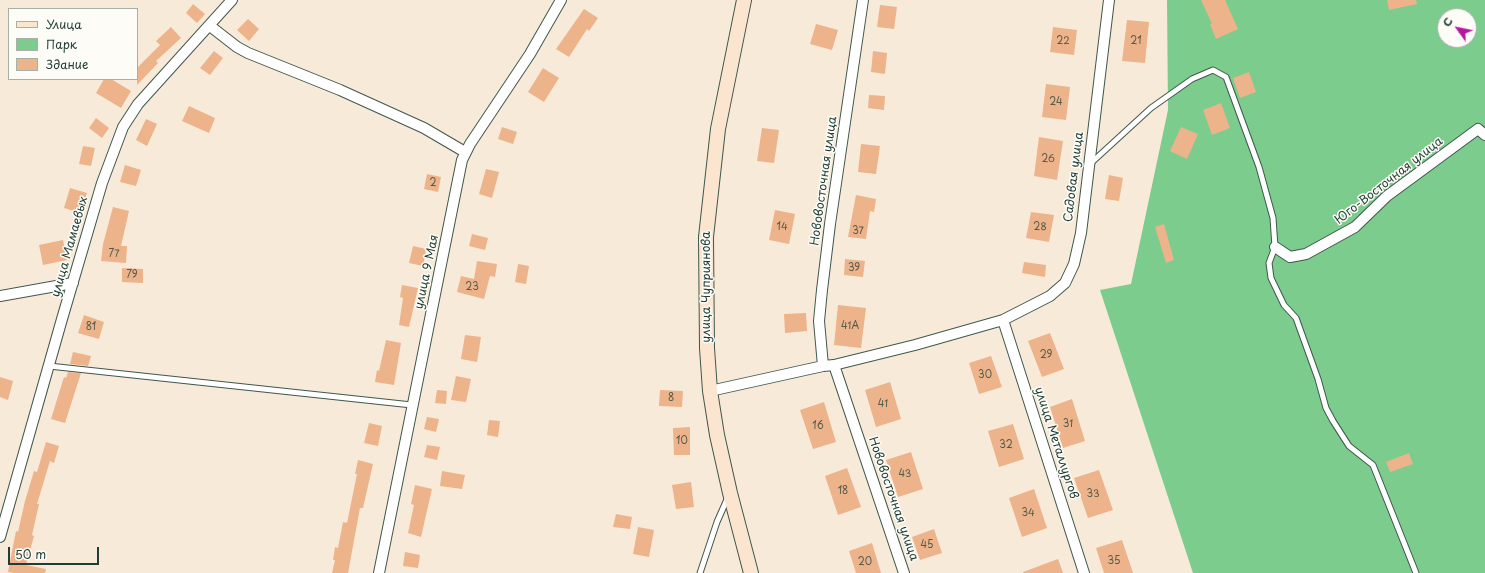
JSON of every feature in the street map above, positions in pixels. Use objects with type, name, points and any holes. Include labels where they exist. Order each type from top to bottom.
[{"type":"street","name":"улица Мамаевых","points":[[0,537],[102,182],[124,127],[138,104],[232,0]]},
{"type":"street","name":"улица 9 Мая","points":[[379,573],[412,405],[465,152],[530,54],[561,0]]},
{"type":"street","name":"улица Чуприянова","points":[[744,0],[718,129],[706,237],[707,348],[710,391],[716,435],[752,573]]},
{"type":"street","name":"Нововосточная улица","points":[[823,366],[819,321],[822,290],[830,224],[864,0]]},
{"type":"street","name":"Садовая улица","points":[[710,391],[823,366],[834,365],[915,345],[1003,320],[1050,296],[1065,283],[1074,264],[1081,233],[1109,0]]},
{"type":"street","points":[[210,26],[237,47],[248,53],[340,90],[424,128],[465,152]]},
{"type":"street","name":"Юго-Восточная улица","points":[[1275,247],[1290,257],[1311,252],[1355,227],[1387,196],[1478,129],[1485,135]]},
{"type":"street","points":[[0,296],[73,284]]},
{"type":"street","name":"улица Металлургов","points":[[1003,320],[1084,573]]},
{"type":"street","name":"Нововосточная улица","points":[[834,365],[904,573]]},
{"type":"lane","points":[[1088,165],[1151,108],[1192,78],[1213,70],[1226,77],[1259,167],[1273,218],[1275,247],[1269,263],[1271,278],[1284,305],[1296,318],[1318,379],[1326,408],[1349,446],[1373,465],[1416,573]]},
{"type":"lane","points":[[49,366],[412,405]]},
{"type":"lane","points":[[700,573],[717,522],[730,493]]},
{"type":"green space","points":[[1167,0],[1485,0],[1485,573],[1193,573],[1100,290],[1131,284],[1168,110]]},
{"type":"building","points":[[1201,0],[1225,0],[1238,29],[1216,39],[1210,24],[1212,24]]},
{"type":"building","points":[[1387,0],[1416,0],[1417,4],[1389,10]]},
{"type":"building","points":[[193,4],[205,14],[197,23],[186,13]]},
{"type":"building","points":[[880,5],[897,7],[894,29],[877,27]]},
{"type":"building","points":[[584,9],[598,18],[589,31],[587,29],[569,57],[556,49]]},
{"type":"building","points":[[248,19],[259,29],[249,41],[237,30]]},
{"type":"building","points":[[1127,20],[1149,22],[1145,63],[1122,61]]},
{"type":"building","points":[[816,24],[838,30],[832,50],[810,44]]},
{"type":"building","points":[[171,27],[181,38],[156,61],[158,63],[137,85],[138,67],[160,45],[156,41]]},
{"type":"building","points":[[1053,27],[1077,30],[1074,55],[1050,52]]},
{"type":"building","points":[[214,51],[223,58],[210,75],[200,68]]},
{"type":"building","points":[[873,51],[887,53],[885,74],[871,72]]},
{"type":"building","points":[[543,68],[559,78],[544,102],[528,92]]},
{"type":"building","points":[[1249,72],[1256,92],[1240,98],[1233,78]]},
{"type":"building","points":[[103,80],[113,80],[131,91],[121,108],[96,93]]},
{"type":"building","points":[[1046,84],[1070,87],[1066,120],[1042,117]]},
{"type":"building","points":[[869,95],[885,96],[884,110],[868,108]]},
{"type":"building","points":[[1221,103],[1230,128],[1212,135],[1203,110]]},
{"type":"building","points":[[189,106],[215,118],[209,133],[182,121]]},
{"type":"building","points":[[96,118],[109,128],[102,138],[89,128]]},
{"type":"building","points":[[146,119],[157,124],[147,146],[136,140]]},
{"type":"building","points":[[502,127],[517,132],[513,144],[498,139]]},
{"type":"building","points":[[1181,127],[1198,134],[1187,159],[1170,151]]},
{"type":"building","points":[[762,128],[779,130],[774,163],[757,161]]},
{"type":"building","points":[[1039,137],[1063,141],[1057,180],[1034,176]]},
{"type":"building","points":[[861,144],[880,146],[876,174],[858,172]]},
{"type":"building","points":[[83,146],[95,148],[91,166],[79,164]]},
{"type":"building","points":[[125,165],[141,170],[136,186],[120,182]]},
{"type":"building","points":[[486,169],[499,172],[492,198],[479,194]]},
{"type":"building","points":[[427,174],[441,177],[438,192],[424,189]]},
{"type":"building","points":[[1109,175],[1123,178],[1119,201],[1105,199]]},
{"type":"building","points":[[70,188],[87,193],[80,213],[64,208]]},
{"type":"building","points":[[856,195],[876,199],[874,212],[870,211],[866,239],[848,237]]},
{"type":"building","points":[[113,207],[129,211],[121,246],[127,246],[126,263],[101,261],[103,244]]},
{"type":"building","points":[[775,210],[795,214],[789,244],[769,240]]},
{"type":"building","points":[[1031,212],[1054,215],[1049,242],[1026,238]]},
{"type":"building","points":[[1164,224],[1174,260],[1166,263],[1155,227]]},
{"type":"building","points":[[472,234],[488,238],[485,250],[469,246]]},
{"type":"building","points":[[63,240],[67,260],[43,265],[39,245]]},
{"type":"building","points":[[413,246],[426,249],[423,266],[409,263]]},
{"type":"building","points":[[845,259],[865,261],[863,277],[844,275]]},
{"type":"building","points":[[477,261],[497,264],[495,277],[490,276],[484,299],[457,292],[461,276],[474,279]]},
{"type":"building","points":[[1024,262],[1046,265],[1045,277],[1022,273]]},
{"type":"building","points":[[518,264],[529,266],[526,284],[515,282]]},
{"type":"building","points":[[122,268],[143,269],[143,283],[122,282]]},
{"type":"building","points":[[402,285],[418,288],[409,327],[399,325],[403,298],[400,297]]},
{"type":"building","points":[[838,305],[866,308],[861,348],[834,345]]},
{"type":"building","points":[[806,313],[807,331],[785,333],[784,314]]},
{"type":"building","points":[[84,315],[104,322],[99,339],[78,333]]},
{"type":"building","points":[[1050,333],[1064,369],[1042,377],[1028,341]]},
{"type":"building","points":[[465,335],[481,337],[477,362],[461,359]]},
{"type":"building","points":[[386,340],[401,343],[394,385],[375,382]]},
{"type":"building","points":[[73,352],[91,356],[88,366],[70,364]]},
{"type":"building","points":[[991,356],[1002,387],[979,394],[969,363]]},
{"type":"building","points":[[68,372],[81,373],[65,423],[51,419],[64,377],[66,378]]},
{"type":"building","points":[[456,376],[471,379],[466,402],[451,400]]},
{"type":"building","points":[[0,377],[13,381],[8,400],[0,397]]},
{"type":"building","points":[[890,382],[901,419],[876,427],[865,390]]},
{"type":"building","points":[[437,390],[447,391],[446,404],[435,403]]},
{"type":"building","points":[[660,390],[683,391],[682,407],[659,406]]},
{"type":"building","points":[[1072,399],[1085,441],[1063,448],[1050,407]]},
{"type":"building","points":[[824,402],[836,442],[813,449],[800,410]]},
{"type":"building","points":[[427,417],[439,419],[436,432],[424,429]]},
{"type":"building","points":[[489,420],[500,421],[498,437],[487,435]]},
{"type":"building","points":[[369,423],[382,426],[378,446],[364,443]]},
{"type":"building","points":[[1013,424],[1024,459],[999,467],[988,431]]},
{"type":"building","points":[[690,427],[690,455],[674,455],[673,428]]},
{"type":"building","points":[[46,442],[59,446],[54,463],[50,461],[37,504],[39,504],[32,535],[34,536],[26,565],[46,569],[45,573],[8,572],[16,531],[18,532],[34,471],[37,472]]},
{"type":"building","points":[[427,445],[440,447],[437,460],[424,457]]},
{"type":"building","points":[[911,452],[923,489],[898,497],[886,460]]},
{"type":"building","points":[[1409,453],[1413,464],[1390,472],[1386,462]]},
{"type":"building","points":[[358,460],[373,464],[363,508],[360,508],[348,573],[332,573],[335,560],[333,560],[335,547],[338,548],[343,522],[347,523],[357,474],[355,474]]},
{"type":"building","points":[[847,468],[861,507],[838,515],[825,476]]},
{"type":"building","points":[[1099,470],[1113,510],[1088,518],[1074,478]]},
{"type":"building","points":[[442,471],[465,475],[462,489],[440,486]]},
{"type":"building","points":[[691,482],[694,507],[676,509],[672,485]]},
{"type":"building","points":[[415,485],[432,489],[421,537],[408,533],[414,505],[411,504]]},
{"type":"building","points":[[1034,489],[1047,528],[1022,537],[1009,498]]},
{"type":"building","points":[[616,514],[632,517],[630,529],[613,527]]},
{"type":"building","points":[[638,527],[654,530],[649,557],[633,554]]},
{"type":"building","points":[[934,529],[942,553],[920,560],[912,537]]},
{"type":"building","points":[[1122,540],[1133,573],[1104,573],[1096,548]]},
{"type":"building","points":[[872,543],[881,573],[856,573],[849,551]]},
{"type":"building","points":[[405,552],[420,555],[418,568],[403,566]]},
{"type":"building","points":[[1058,559],[1063,573],[1023,573],[1023,572]]}]
